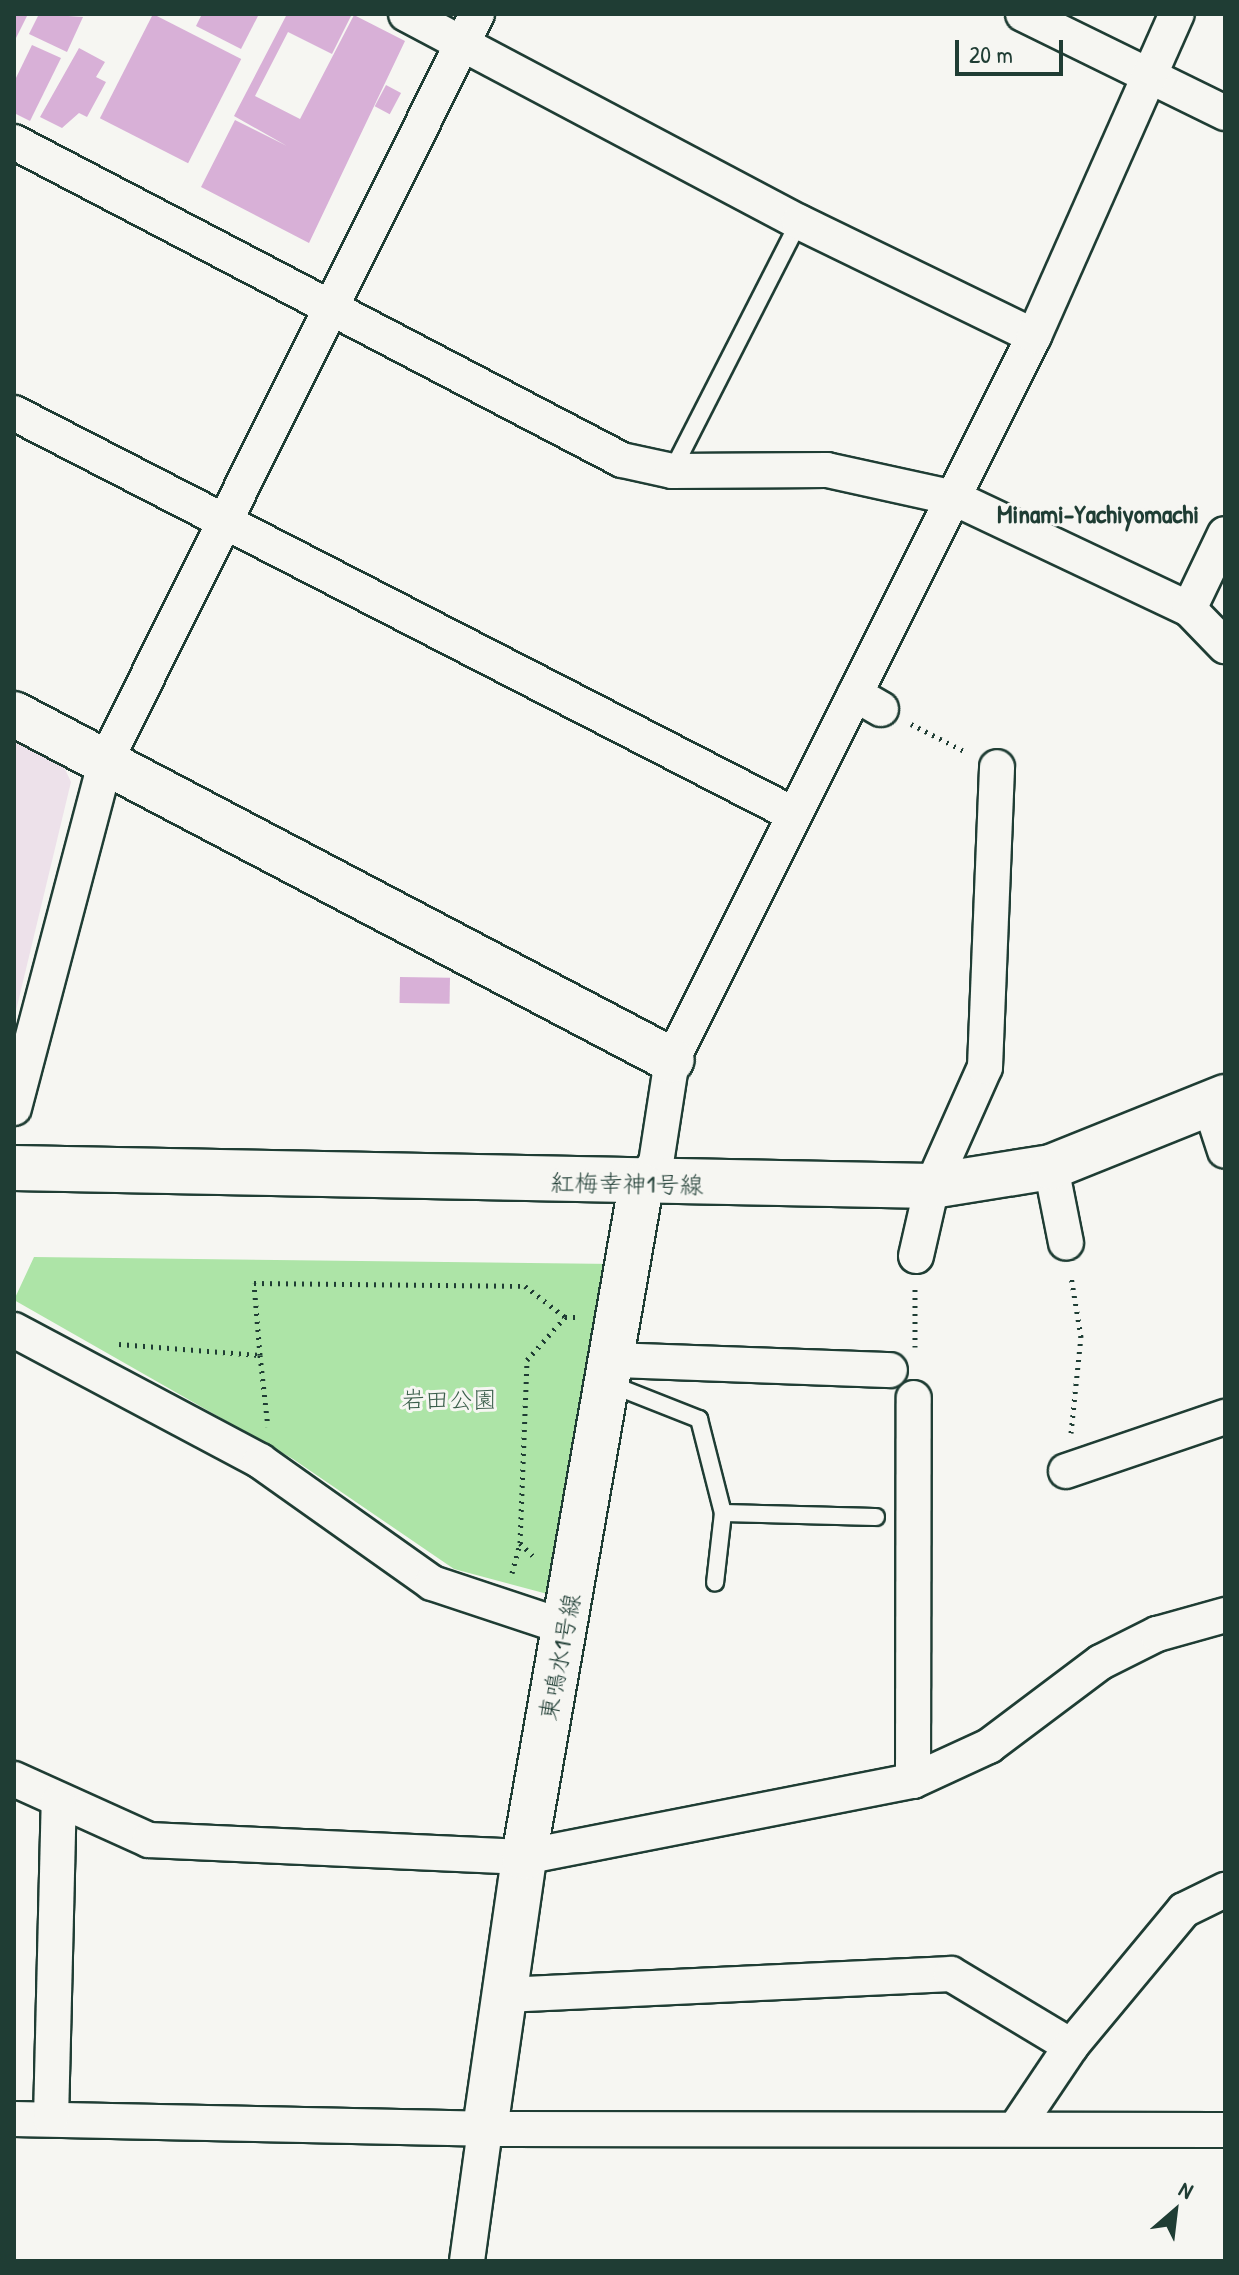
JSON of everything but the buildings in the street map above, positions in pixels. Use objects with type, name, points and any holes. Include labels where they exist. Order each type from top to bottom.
[{"type":"street","points":[[406,14],[470,28],[799,222],[1034,336]]},
{"type":"street","points":[[1023,14],[1225,113]]},
{"type":"street","points":[[641,1185],[656,1163],[672,1060],[791,813],[868,702],[954,498],[1034,336],[1177,14]]},
{"type":"street","points":[[14,1108],[106,760],[470,28]]},
{"type":"street","points":[[14,142],[332,302],[622,460],[672,471],[827,470],[954,498],[1189,609],[1225,646]]},
{"type":"street","points":[[14,413],[791,813]]},
{"type":"street","points":[[1189,609],[1225,534]]},
{"type":"street","points":[[14,714],[672,1060]]},
{"type":"street","points":[[916,1256],[932,1186],[985,1067],[997,767]]},
{"type":"street","points":[[1217,1101],[1225,1151]]},
{"type":"street","name":"紅梅幸神1号線","points":[[14,1168],[641,1185],[932,1186],[1051,1167],[1217,1101]]},
{"type":"street","points":[[1051,1167],[1066,1243]]},
{"type":"street","name":"東鳴水1号線","points":[[485,2129],[524,1857],[622,1316],[641,1185]]},
{"type":"street","points":[[14,1330],[260,1461],[432,1583],[564,1627]]},
{"type":"street","points":[[612,1372],[890,1370]]},
{"type":"street","points":[[913,1781],[914,1398]]},
{"type":"street","points":[[1066,1471],[1225,1417]]},
{"type":"street","points":[[14,1779],[59,1802],[149,1840],[524,1857],[913,1781],[989,1746],[1101,1662],[1157,1634],[1225,1615]]},
{"type":"street","points":[[51,2119],[59,1802]]},
{"type":"street","points":[[1016,2128],[1071,2046],[1184,1910],[1225,1890]]},
{"type":"street","points":[[505,1995],[951,1974],[1071,2046]]},
{"type":"street","points":[[14,2119],[485,2129],[1225,2130]]},
{"type":"street","points":[[467,2261],[485,2129]]},
{"type":"lane","points":[[672,471],[799,222]]},
{"type":"lane","points":[[612,1372],[699,1419],[723,1513],[715,1583]]},
{"type":"lane","points":[[723,1513],[876,1517]]},
{"type":"path","points":[[868,702],[997,767]]},
{"type":"path","points":[[1066,1243],[1081,1337],[1066,1471]]},
{"type":"path","points":[[914,1398],[916,1256]]},
{"type":"path","points":[[260,1461],[269,1439],[254,1283],[525,1286],[565,1317],[622,1316]]},
{"type":"path","points":[[502,1608],[520,1543],[527,1360],[565,1317]]},
{"type":"path","points":[[103,1343],[260,1355]]},
{"type":"shaded area","points":[[14,742],[64,767],[71,782],[14,1019]]},
{"type":"green space","name":"岩田公園","points":[[34,1257],[615,1264],[555,1596],[454,1569],[293,1459],[14,1300]]},
{"type":"district","name":"Minami-Yachiyomachi","points":[[1098,514]]}]
